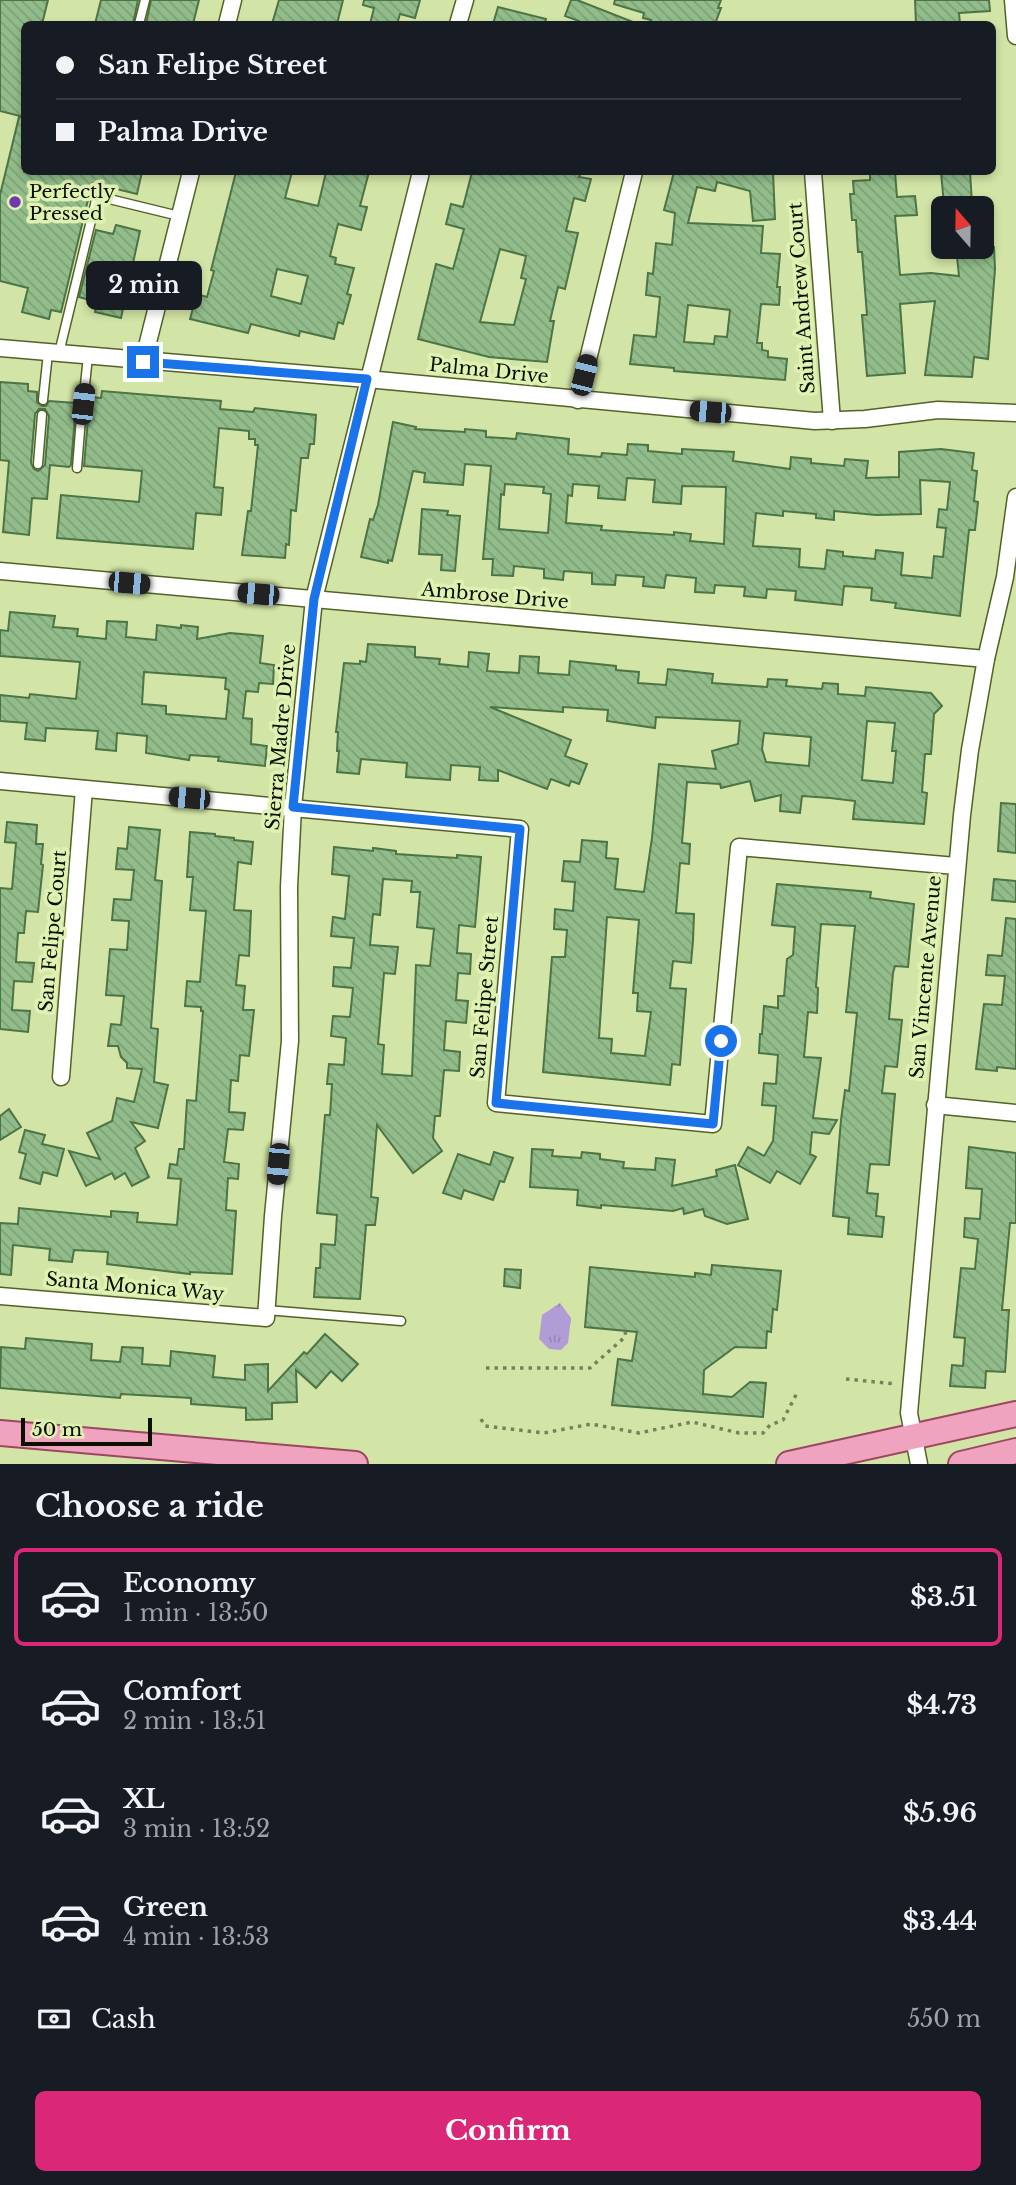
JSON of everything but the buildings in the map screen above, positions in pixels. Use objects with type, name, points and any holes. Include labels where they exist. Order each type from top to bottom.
[{"type":"main road","points":[[789,1464],[1016,1414]]},
{"type":"main road","points":[[0,1433],[355,1464]]},
{"type":"main road","points":[[961,1464],[1016,1451]]},
{"type":"street","points":[[228,21],[233,0]]},
{"type":"street","points":[[459,21],[464,0]]},
{"type":"street","points":[[1013,0],[1016,36]]},
{"type":"street","points":[[143,362],[190,175]]},
{"type":"street","name":"Sierra Madre Drive","points":[[266,1314],[290,1041],[289,887],[293,807],[314,599],[420,175]]},
{"type":"street","points":[[578,400],[633,175]]},
{"type":"street","name":"Saint Andrew Court","points":[[813,175],[832,421]]},
{"type":"street","name":"Palma Drive","points":[[0,348],[832,421],[938,410],[1016,414]]},
{"type":"street","name":"San Vincente Avenue","points":[[919,1464],[909,1413],[956,866],[970,750],[986,659],[1005,577],[1016,497]]},
{"type":"street","name":"Ambrose Drive","points":[[0,571],[986,659]]},
{"type":"street","name":"San Felipe Street","points":[[0,781],[520,829],[496,1103],[713,1124],[739,847],[956,866]]},
{"type":"street","name":"San Felipe Court","points":[[61,1077],[84,789]]},
{"type":"street","points":[[935,1105],[1016,1113]]},
{"type":"street","name":"Santa Monica Way","points":[[0,1296],[266,1314]]},
{"type":"lane","points":[[140,21],[145,0]]},
{"type":"lane","points":[[43,400],[97,196],[179,216]]},
{"type":"lane","points":[[83,404],[88,356]]},
{"type":"lane","points":[[38,464],[42,415]]},
{"type":"lane","points":[[77,468],[81,418]]},
{"type":"lane","points":[[266,1314],[401,1321]]},
{"type":"path","points":[[486,1368],[590,1368],[625,1337],[626,1327]]},
{"type":"path","points":[[846,1379],[912,1386]]},
{"type":"path","points":[[481,1419],[485,1426],[544,1433],[591,1424],[639,1433],[692,1422],[749,1434],[763,1433],[770,1425],[783,1420],[797,1393]]},
{"type":"green space","points":[[560,1303],[571,1318],[568,1343],[561,1350],[549,1349],[539,1339],[542,1315]]},
{"type":"place","name":"Perfectly Pressed","points":[[15,202]]},
{"type":"route","points":[[143,362],[367,379],[314,599],[293,807],[520,829],[496,1103],[713,1124],[721,1041]]}]
